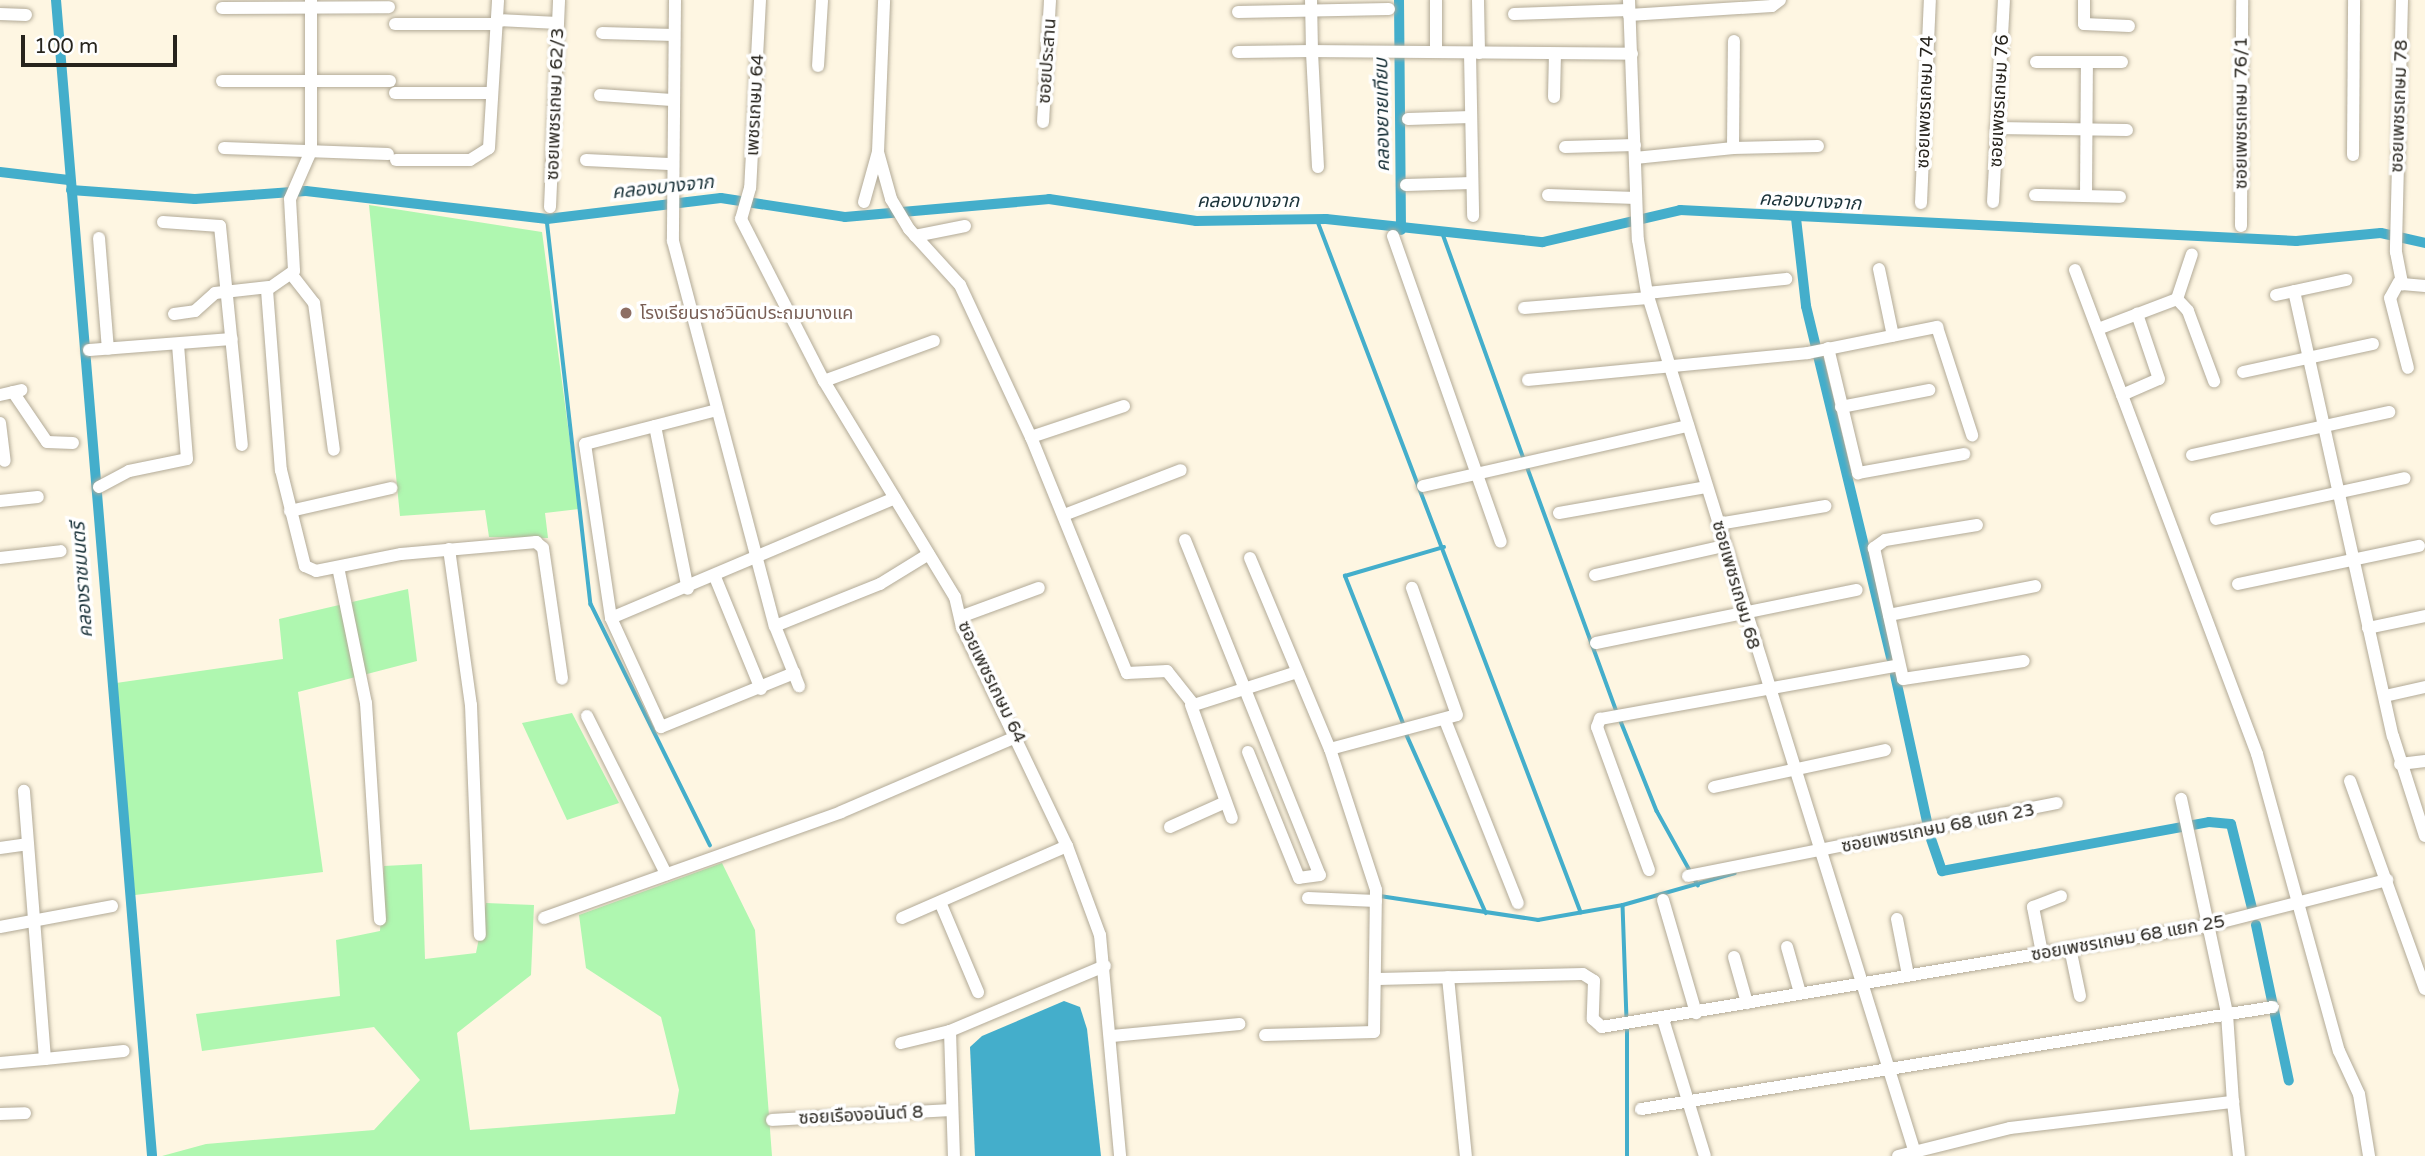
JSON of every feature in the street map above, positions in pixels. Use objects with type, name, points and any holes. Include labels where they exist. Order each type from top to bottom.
[{"type":"street","points":[[224,148],[392,157],[482,157],[489,148],[498,0]]},
{"type":"street","name":"ซอยเพชรเกษม 62/3","points":[[550,207],[559,0]]},
{"type":"street","points":[[675,0],[670,164],[673,241],[775,626],[797,680],[761,689],[661,727],[611,618],[585,444],[717,410]]},
{"type":"street","name":"เพชรเกษม 64","points":[[741,208],[750,188],[760,0]]},
{"type":"street","points":[[818,66],[822,0]]},
{"type":"street","points":[[864,202],[878,152],[884,0]]},
{"type":"street","name":"ซอยประสาน","points":[[1043,122],[1050,0]]},
{"type":"street","points":[[1436,0],[1436,51]]},
{"type":"street","points":[[1473,216],[1471,117],[1478,0]]},
{"type":"street","points":[[1514,14],[1629,8],[1772,6],[1780,0]]},
{"type":"street","name":"ซอยเพชรเกษม 74","points":[[1921,203],[1930,0]]},
{"type":"street","name":"ซอยเพชรเกษม 76","points":[[1993,202],[2004,0]]},
{"type":"street","points":[[2084,0],[2084,24],[2129,26]]},
{"type":"street","name":"ซอยเพชรเกษม 76/1","points":[[2241,226],[2242,0]]},
{"type":"street","points":[[2353,155],[2354,0]]},
{"type":"street","name":"ซอยเพชรเกษม 78","points":[[2402,0],[2395,233],[2399,282],[2390,298],[2408,368]]},
{"type":"street","points":[[222,8],[311,4],[389,8]]},
{"type":"street","points":[[311,4],[311,151],[290,199],[292,275],[314,303],[334,450]]},
{"type":"street","points":[[1238,12],[1311,5],[1389,9]]},
{"type":"street","points":[[1311,5],[1318,167]]},
{"type":"street","name":"ซอยเพชรเกษม 68","points":[[1629,8],[1638,240],[1648,296],[1791,770],[1867,985],[1916,1155]]},
{"type":"street","points":[[0,14],[26,15]]},
{"type":"street","points":[[395,24],[558,23]]},
{"type":"street","points":[[602,33],[674,35]]},
{"type":"street","points":[[1734,41],[1734,148]]},
{"type":"street","points":[[1238,52],[1632,54]]},
{"type":"street","points":[[1554,97],[1555,54]]},
{"type":"street","points":[[2036,62],[2122,62]]},
{"type":"street","points":[[2086,196],[2087,64]]},
{"type":"street","points":[[222,81],[312,82],[492,93]]},
{"type":"street","points":[[600,95],[672,100]]},
{"type":"street","points":[[1408,118],[1471,117]]},
{"type":"street","points":[[1996,128],[2127,130]]},
{"type":"street","points":[[1565,147],[1635,152],[1818,146]]},
{"type":"street","points":[[878,152],[891,199],[912,232],[960,285],[1031,437],[1126,673],[1167,671],[1191,705],[1232,818]]},
{"type":"street","points":[[586,160],[670,164]]},
{"type":"street","points":[[1406,186],[1472,184]]},
{"type":"street","points":[[1548,195],[1636,202]]},
{"type":"street","points":[[2035,195],[2120,197]]},
{"type":"street","name":"ซอยเพชรเกษม 64","points":[[741,208],[741,219],[824,381],[929,554],[1018,736],[1067,846],[1097,922],[1105,966],[1120,1156]]},
{"type":"street","points":[[163,222],[220,226],[242,445]]},
{"type":"street","points":[[912,232],[965,226]]},
{"type":"street","points":[[1393,236],[1501,542]]},
{"type":"street","points":[[99,238],[108,349]]},
{"type":"street","points":[[2177,299],[2192,254]]},
{"type":"street","points":[[1879,269],[1893,336]]},
{"type":"street","points":[[2075,270],[2239,699],[2301,906],[2339,1051],[2359,1094],[2369,1156]]},
{"type":"street","points":[[174,314],[195,311],[226,291],[268,287],[292,275]]},
{"type":"street","points":[[1524,308],[1786,279]]},
{"type":"street","points":[[2276,295],[2346,280]]},
{"type":"street","points":[[2399,282],[2425,286]]},
{"type":"street","points":[[268,287],[281,470],[304,566],[309,571],[526,539],[543,548],[562,679]]},
{"type":"street","points":[[2294,291],[2400,764],[2425,836]]},
{"type":"street","points":[[2098,329],[2177,299]]},
{"type":"street","points":[[2177,299],[2188,311],[2214,381]]},
{"type":"street","points":[[2122,395],[2159,379],[2137,314]]},
{"type":"street","points":[[1528,380],[1668,363],[1808,353],[1937,327],[1972,435]]},
{"type":"street","points":[[89,350],[232,339]]},
{"type":"street","points":[[824,381],[934,341]]},
{"type":"street","points":[[99,487],[130,471],[187,459],[178,344]]},
{"type":"street","points":[[2243,372],[2373,344]]},
{"type":"street","points":[[1825,349],[1858,472],[1964,454]]},
{"type":"street","points":[[1842,407],[1929,390]]},
{"type":"street","points":[[11,392],[47,442],[73,443]]},
{"type":"street","points":[[1031,437],[1124,406]]},
{"type":"street","points":[[2192,455],[2389,412]]},
{"type":"street","points":[[0,424],[5,461]]},
{"type":"street","points":[[654,426],[688,589]]},
{"type":"street","points":[[1423,486],[1547,453],[1688,426]]},
{"type":"street","points":[[1064,515],[1181,470]]},
{"type":"street","points":[[2216,519],[2405,478]]},
{"type":"street","points":[[1559,513],[1706,486]]},
{"type":"street","points":[[290,511],[391,488]]},
{"type":"street","points":[[0,500],[38,497]]},
{"type":"street","points":[[611,618],[688,589],[895,498]]},
{"type":"street","points":[[1718,524],[1826,506]]},
{"type":"street","points":[[1977,525],[1885,540],[1874,548],[1899,665],[1908,683],[2024,661]]},
{"type":"street","points":[[1185,540],[1320,875],[1298,878],[1248,752]]},
{"type":"street","points":[[1595,575],[1724,546]]},
{"type":"street","points":[[2238,584],[2419,546]]},
{"type":"street","points":[[449,549],[471,705],[480,935]]},
{"type":"street","points":[[0,558],[61,551]]},
{"type":"street","points":[[775,626],[880,584],[929,554]]},
{"type":"street","points":[[1250,558],[1294,673],[1330,749],[1376,897],[1378,979],[1374,1031],[1265,1035]]},
{"type":"street","points":[[338,567],[366,703],[380,920]]},
{"type":"street","points":[[715,577],[761,689]]},
{"type":"street","points":[[1889,615],[2035,586]]},
{"type":"street","points":[[960,617],[1039,588]]},
{"type":"street","points":[[1330,749],[1445,720],[1460,709],[1412,588]]},
{"type":"street","points":[[1596,643],[1857,590]]},
{"type":"street","points":[[2368,628],[2425,616]]},
{"type":"street","points":[[1649,870],[1596,722],[1612,716],[1899,665]]},
{"type":"street","points":[[1191,705],[1294,673]]},
{"type":"street","points":[[2385,696],[2425,687]]},
{"type":"street","points":[[587,716],[666,874]]},
{"type":"street","points":[[1445,720],[1518,903]]},
{"type":"street","points":[[544,918],[736,850],[1018,736]]},
{"type":"street","points":[[1714,787],[1885,750]]},
{"type":"street","points":[[2400,764],[2425,761]]},
{"type":"street","points":[[2350,781],[2423,981]]},
{"type":"street","points":[[24,791],[45,1059]]},
{"type":"street","points":[[2181,799],[2227,1013],[2239,1156]]},
{"type":"street","points":[[1170,827],[1226,802]]},
{"type":"street","name":"ซอยเพชรเกษม 68 แยก 23","points":[[1688,876],[2057,803]]},
{"type":"street","points":[[0,848],[27,844]]},
{"type":"street","points":[[902,918],[1067,846]]},
{"type":"street","name":"ซอยเพชรเกษม 68 แยก 25","points":[[1448,977],[1583,974],[1596,986],[1596,1025],[1626,1025],[1800,993],[1867,985],[1908,975],[2210,925],[2301,906],[2387,880]]},
{"type":"street","points":[[1308,898],[1376,897]]},
{"type":"street","points":[[2042,953],[2033,907],[2061,897]]},
{"type":"street","points":[[1663,900],[1696,1013]]},
{"type":"street","points":[[940,902],[978,992]]},
{"type":"street","points":[[0,927],[112,906]]},
{"type":"street","points":[[1897,919],[1908,975]]},
{"type":"street","points":[[1787,947],[1800,993]]},
{"type":"street","points":[[2070,948],[2080,996]]},
{"type":"street","points":[[1734,957],[1747,1003]]},
{"type":"street","points":[[901,1043],[950,1031],[1105,966]]},
{"type":"street","points":[[1378,979],[1448,977],[1466,1156]]},
{"type":"street","points":[[1641,1109],[2273,1007]]},
{"type":"street","points":[[1663,1019],[1705,1156]]},
{"type":"street","points":[[1112,1036],[1239,1024]]},
{"type":"street","points":[[950,1031],[950,1110],[954,1156]]},
{"type":"street","points":[[0,1063],[124,1051]]},
{"type":"street","points":[[1898,1156],[1916,1155],[2010,1128],[2233,1102]]},
{"type":"street","name":"ซอยเรืองอนันต์ 8","points":[[772,1120],[950,1110]]},
{"type":"street","points":[[0,1114],[26,1113]]},
{"type":"green space","points":[[369,205],[542,232],[579,509],[545,513],[548,538],[489,537],[485,510],[400,516]]},
{"type":"green space","points":[[408,589],[417,661],[298,692],[323,872],[135,895],[116,683],[283,659],[279,619]]},
{"type":"green space","points":[[572,713],[619,803],[567,820],[522,723]]},
{"type":"green space","points":[[722,863],[755,930],[772,1156],[162,1156],[206,1144],[374,1130],[420,1080],[374,1027],[202,1051],[196,1014],[340,996],[336,940],[380,931],[384,866],[422,864],[425,959],[476,953],[486,903],[534,905],[531,975],[457,1033],[470,1130],[675,1114],[679,1090],[661,1017],[586,968],[579,915]]},
{"type":"water","points":[[1064,1001],[1080,1007],[1087,1029],[1101,1156],[975,1156],[970,1047],[982,1036]]},
{"type":"waterway","name":"คลองราชมนตรี","points":[[56,0],[152,1156]]},
{"type":"waterway","name":"คลองยายเทียบ","points":[[1399,0],[1401,230]]},
{"type":"waterway","name":"คลองบางจาก","points":[[0,172],[69,180]]},
{"type":"waterway","name":"คลองบางจาก","points":[[71,190],[195,199],[306,191],[547,219],[721,198],[845,217],[1049,199],[1196,221],[1326,219],[1543,242],[1680,210],[2296,241],[2381,233],[2425,243]]},
{"type":"waterway","points":[[1796,218],[1806,306],[1891,658]]},
{"type":"waterway","points":[[547,219],[591,604],[710,845]]},
{"type":"waterway","points":[[1317,219],[1581,912]]},
{"type":"waterway","points":[[1443,234],[1524,459]]},
{"type":"waterway","points":[[1527,466],[1617,712]]},
{"type":"waterway","points":[[1404,726],[1345,576],[1444,547]]},
{"type":"waterway","points":[[1895,675],[1927,822]]},
{"type":"waterway","points":[[1620,719],[1657,811],[1698,885]]},
{"type":"waterway","points":[[1406,733],[1486,913]]},
{"type":"waterway","points":[[1931,839],[1942,871],[2209,822],[2231,824],[2252,908]]},
{"type":"waterway","points":[[1380,896],[1538,920],[1623,905],[1735,873]]},
{"type":"waterway","points":[[1623,905],[1627,1019]]},
{"type":"waterway","points":[[2256,925],[2289,1081]]},
{"type":"waterway","points":[[1627,1027],[1627,1156]]},
{"type":"place","name":"โรงเรียนราชวินิตประถมบางแค","points":[[626,313]]}]
